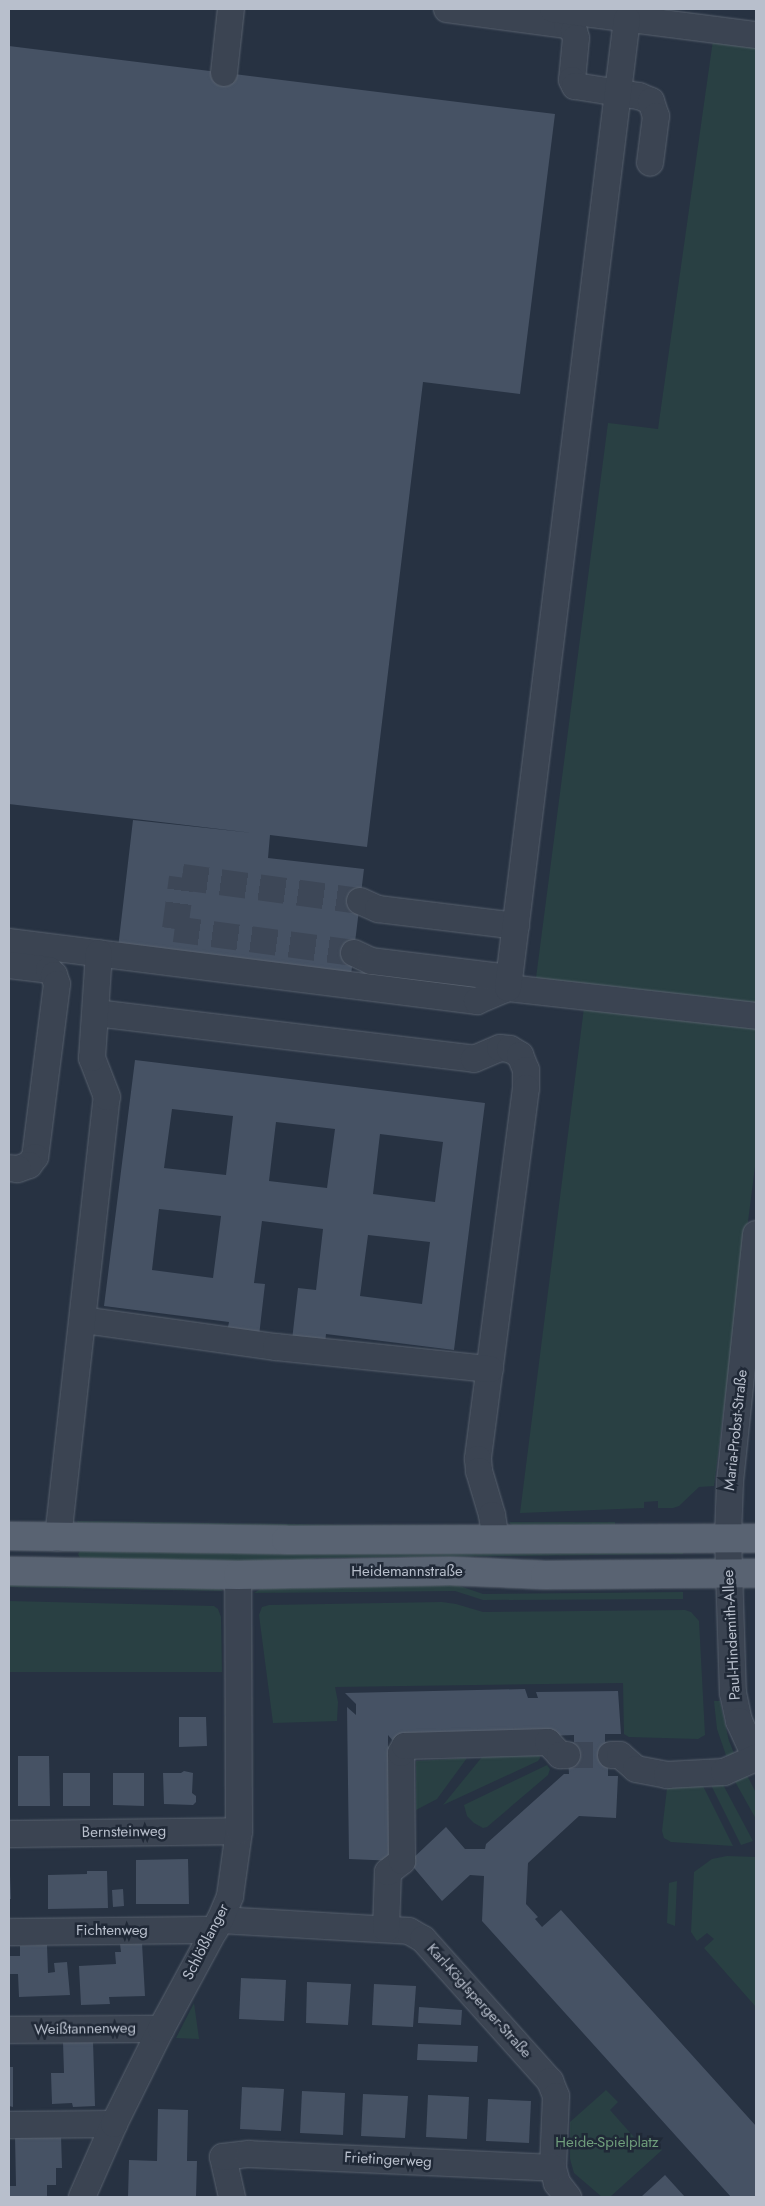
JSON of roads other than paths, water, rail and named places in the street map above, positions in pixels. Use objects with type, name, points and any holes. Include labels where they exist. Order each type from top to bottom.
[{"type":"main road","points":[[9,1536],[58,1538],[496,1540],[756,1538]]},
{"type":"main road","points":[[57,1572],[58,1538]]},
{"type":"main road","name":"Heidemannstraße","points":[[9,1571],[238,1575],[450,1571],[545,1575],[756,1573]]},
{"type":"street","points":[[224,73],[231,9]]},
{"type":"street","points":[[447,9],[567,24],[574,30],[576,38],[572,80],[575,86],[639,96],[650,101],[656,116],[650,163]]},
{"type":"street","points":[[553,9],[756,35]]},
{"type":"street","points":[[509,983],[628,19]]},
{"type":"street","points":[[369,905],[516,926]]},
{"type":"street","points":[[9,942],[50,959]]},
{"type":"street","points":[[9,966],[99,953],[477,1001],[509,983]]},
{"type":"street","points":[[58,1538],[107,1097],[92,1058],[99,953]]},
{"type":"street","points":[[362,957],[509,983],[756,1016]]},
{"type":"street","points":[[9,1168],[18,1169],[29,1165],[35,1157],[57,984],[50,959]]},
{"type":"street","points":[[96,1013],[474,1059],[500,1048],[510,1049],[520,1055],[526,1070],[526,1088],[478,1459],[479,1471],[492,1515],[496,1540]]},
{"type":"street","name":"Maria-Probst-Straße","points":[[728,1537],[730,1482],[756,1234]]},
{"type":"street","points":[[83,1320],[276,1347],[490,1369]]},
{"type":"street","name":"Paul-Hindemith-Allee","points":[[728,1537],[733,1693],[739,1721],[756,1758]]},
{"type":"street","name":"Schlößlanger","points":[[82,2197],[114,2124],[161,2028],[217,1925],[230,1896],[239,1831],[238,1575]]},
{"type":"street","points":[[386,1929],[388,1872],[402,1861],[401,1753],[405,1746],[548,1742],[560,1754],[567,1754]]},
{"type":"street","points":[[611,1755],[620,1755],[636,1769],[667,1775],[724,1772],[756,1758]]},
{"type":"street","name":"Bernsteinweg","points":[[9,1834],[239,1831]]},
{"type":"street","name":"Karl-Köglsperger-Straße","points":[[217,1925],[386,1929],[409,1931],[423,1939],[550,2081],[556,2096],[553,2168],[557,2183],[568,2197]]},
{"type":"street","name":"Fichtenweg","points":[[9,1932],[217,1925]]},
{"type":"street","name":"Weißtannenweg","points":[[9,2030],[161,2028]]},
{"type":"street","points":[[9,2125],[114,2124]]},
{"type":"street","name":"Frietingerweg","points":[[232,2197],[223,2157],[249,2154],[553,2168]]},
{"type":"tunnel","points":[[354,953],[175,929],[182,877],[360,901]]},
{"type":"tunnel","points":[[567,1755],[611,1755]]},
{"type":"park label","name":"Heide-Spielplatz","points":[[607,2143]]}]
